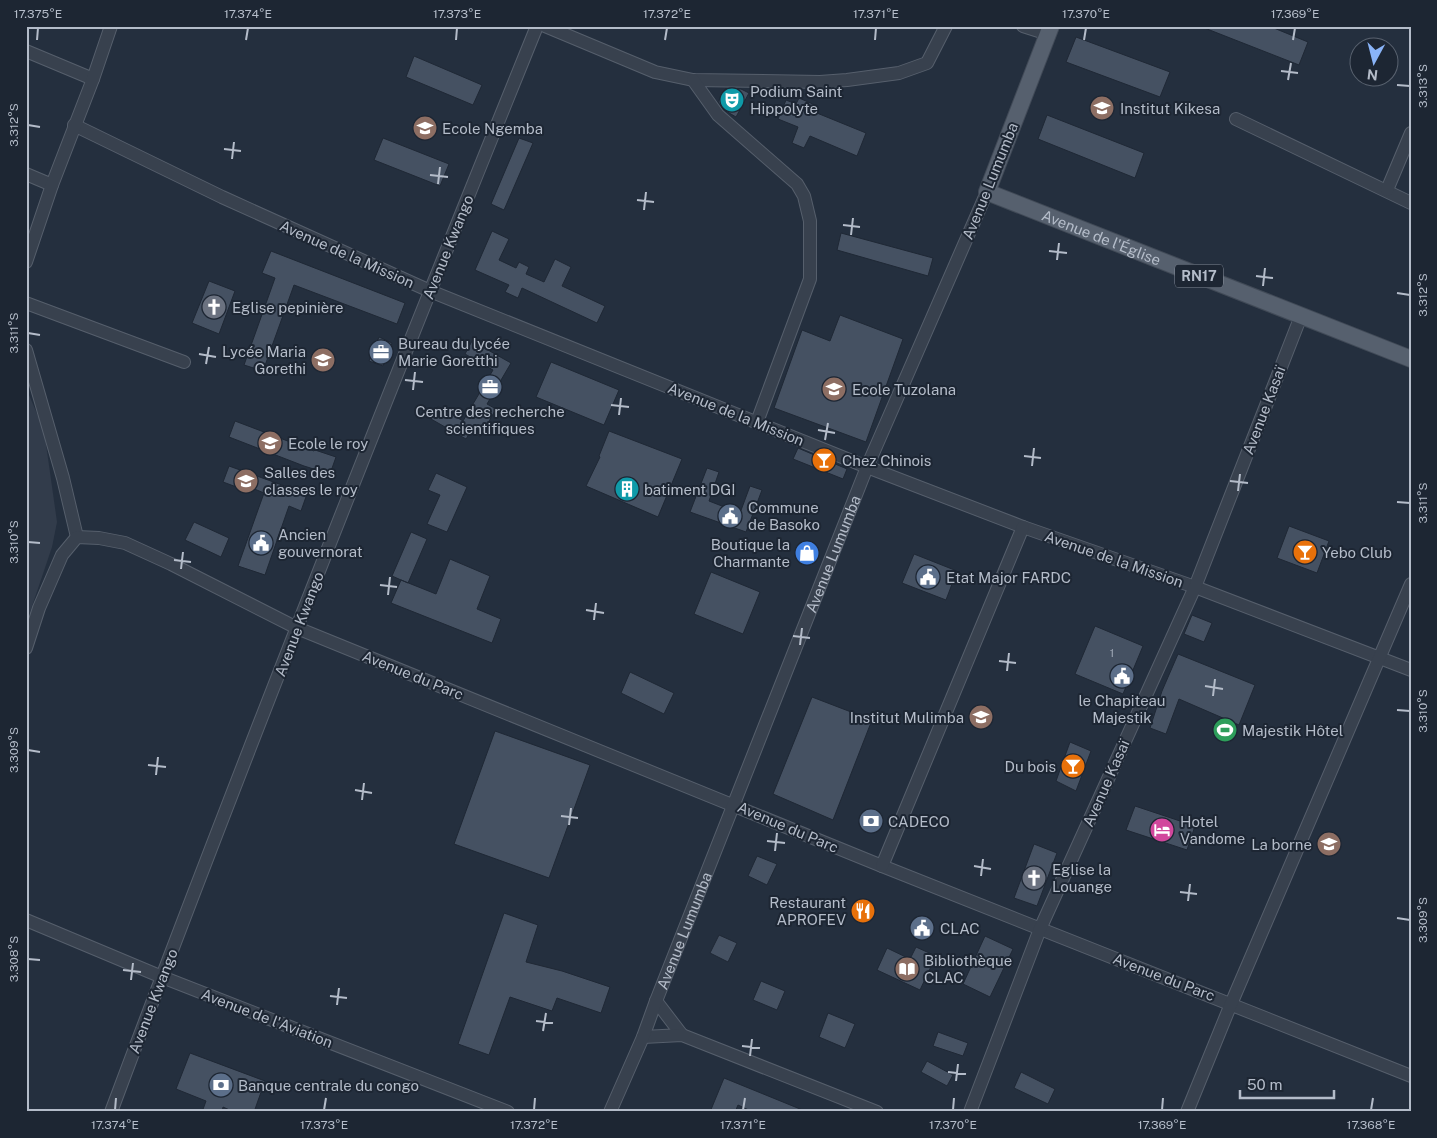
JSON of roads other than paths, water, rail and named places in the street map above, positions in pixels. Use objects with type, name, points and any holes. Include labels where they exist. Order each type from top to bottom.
[{"type":"main road","name":"Avenue Lumumba","points":[[987,192],[1050,30]]},
{"type":"main road","name":"Avenue de l'Église","points":[[987,192],[1411,359]]},
{"type":"street","points":[[26,262],[52,185],[93,79],[111,26]]},
{"type":"street","name":"Avenue Kwango","points":[[111,1112],[297,628],[537,26]]},
{"type":"street","points":[[546,26],[654,72],[693,80],[820,82],[899,73],[928,63],[946,26]]},
{"type":"street","points":[[1023,26],[1050,30]]},
{"type":"street","points":[[26,51],[93,79]]},
{"type":"street","points":[[693,80],[718,115],[797,184],[804,196],[810,220],[810,279],[757,422]]},
{"type":"street","points":[[1236,119],[1411,203]]},
{"type":"street","name":"Avenue de la Mission","points":[[74,124],[222,197],[430,291],[867,467],[1023,527],[1195,587],[1411,670]]},
{"type":"street","points":[[1387,190],[1411,133]]},
{"type":"street","points":[[26,174],[52,185]]},
{"type":"street","name":"Avenue Lumumba","points":[[610,1112],[643,1037],[867,467],[987,192]]},
{"type":"street","points":[[26,304],[184,362]]},
{"type":"street","name":"Avenue Kasaï","points":[[970,1112],[1040,929],[1195,587],[1301,316]]},
{"type":"street","points":[[26,350],[63,478],[77,537],[62,555],[39,608],[26,648]]},
{"type":"street","points":[[882,866],[1023,527]]},
{"type":"street","name":"Avenue du Parc","points":[[77,537],[99,538],[125,543],[171,564],[297,628],[882,866],[1411,1076]]},
{"type":"street","points":[[1187,1112],[1231,1004],[1411,584]]},
{"type":"street","name":"Avenue de l'Aviation","points":[[26,920],[162,977],[508,1112]]},
{"type":"street","points":[[656,1000],[682,1035]]},
{"type":"street","points":[[643,1037],[682,1035],[876,1112]]},
{"type":"place","name":"Podium Saint Hippolyte","points":[[732,100]]},
{"type":"place","name":"Institut Kikesa","points":[[1102,108]]},
{"type":"place","name":"Ecole Ngemba","points":[[425,128]]},
{"type":"place","name":"Eglise pepinière","points":[[214,307]]},
{"type":"place","name":"Bureau du lycée Marie Goretthi","points":[[381,352]]},
{"type":"place","name":"Lycée Maria Gorethi","points":[[323,360]]},
{"type":"place","name":"Centre des recherche scientifiques","points":[[490,387]]},
{"type":"place","name":"Ecole Tuzolana","points":[[834,389]]},
{"type":"place","name":"Ecole le roy","points":[[270,443]]},
{"type":"place","name":"Chez Chinois","points":[[824,460]]},
{"type":"place","name":"Salles des classes le roy","points":[[246,481]]},
{"type":"place","name":"batiment DGI","points":[[627,489]]},
{"type":"place","name":"Commune de Basoko","points":[[730,516]]},
{"type":"place","name":"Ancien gouvernorat","points":[[261,543]]},
{"type":"place","name":"Yebo Club","points":[[1305,552]]},
{"type":"place","name":"Boutique la Charmante","points":[[807,553]]},
{"type":"place","name":"Etat Major FARDC","points":[[928,577]]},
{"type":"place","name":"le Chapiteau Majestik","points":[[1122,676]]},
{"type":"place","name":"Institut Mulimba","points":[[981,717]]},
{"type":"place","name":"Majestik Hôtel","points":[[1225,730]]},
{"type":"place","name":"Du bois","points":[[1073,766]]},
{"type":"place","name":"CADECO","points":[[871,821]]},
{"type":"place","name":"Hotel Vandome","points":[[1162,830]]},
{"type":"place","name":"La borne","points":[[1329,844]]},
{"type":"place","name":"Eglise la Louange","points":[[1034,878]]},
{"type":"place","name":"Restaurant APROFEV","points":[[863,911]]},
{"type":"place","name":"CLAC","points":[[922,928]]},
{"type":"place","name":"Bibliothèque CLAC","points":[[907,969]]},
{"type":"place","name":"Banque centrale du congo","points":[[221,1085]]}]
